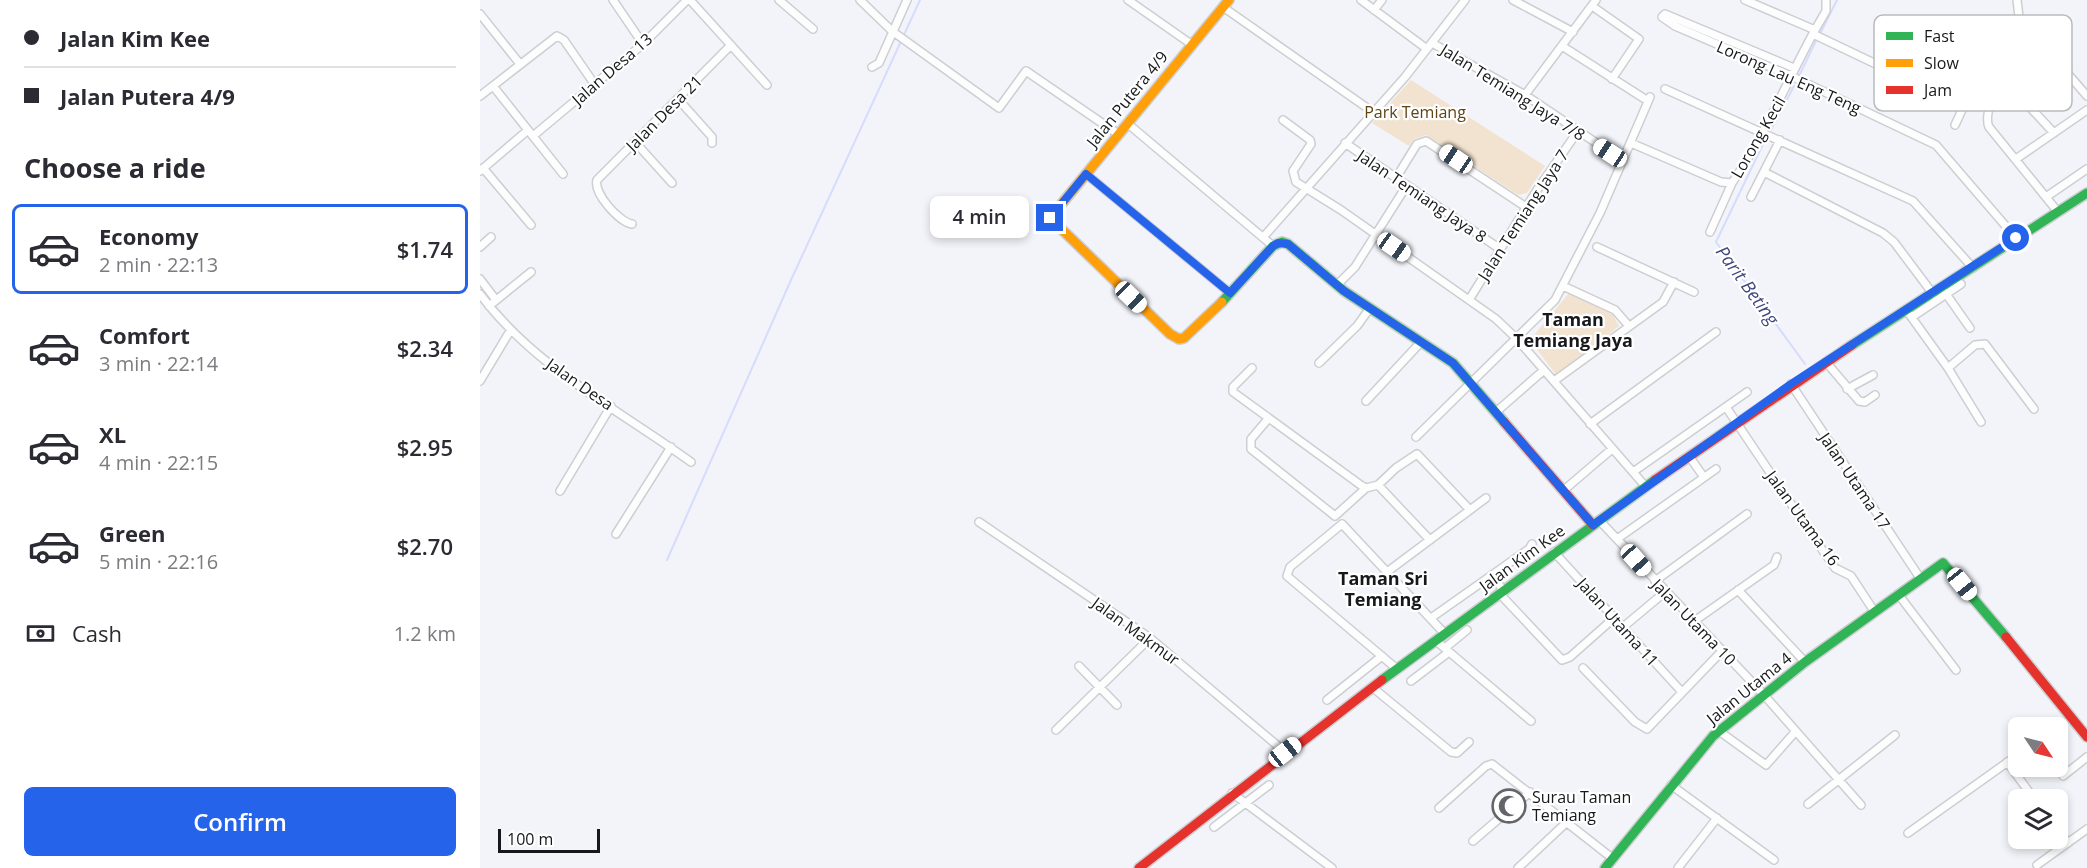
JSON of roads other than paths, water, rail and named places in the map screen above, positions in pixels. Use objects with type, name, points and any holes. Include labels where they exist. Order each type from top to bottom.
[{"type":"street","points":[[613,0],[644,44]]},
{"type":"street","points":[[689,0],[767,85]]},
{"type":"street","name":"Jalan Desa 13","points":[[481,169],[595,85],[644,44],[689,0]]},
{"type":"street","points":[[779,0],[813,29]]},
{"type":"street","points":[[860,0],[892,31],[999,108],[1026,71],[1118,134]]},
{"type":"street","points":[[872,67],[879,63],[907,0]]},
{"type":"street","points":[[1128,0],[1191,44]]},
{"type":"street","points":[[1360,0],[1427,49]]},
{"type":"street","points":[[1374,9],[1382,0]]},
{"type":"street","points":[[1266,234],[1427,49],[1466,0]]},
{"type":"street","points":[[1514,0],[1573,32]]},
{"type":"street","points":[[1745,0],[1874,63]]},
{"type":"street","points":[[2017,0],[2017,8],[2021,15]]},
{"type":"street","name":"Lorong Kecil","points":[[1631,143],[1721,182],[1732,183],[1771,135],[1795,78],[1794,68],[1817,35],[1826,11],[1823,1]]},
{"type":"street","points":[[1525,95],[1594,3],[1639,39],[1612,79]]},
{"type":"street","points":[[1226,4],[1373,112]]},
{"type":"street","name":"Jalan Putera 4/9","points":[[1226,4],[1050,218],[1170,334],[1179,339],[1184,338],[1230,293]]},
{"type":"street","points":[[480,14],[520,64]]},
{"type":"street","name":"Lorong Lau Eng Teng","points":[[1794,68],[1665,14],[1662,17],[1675,26],[1795,78],[1936,145],[2016,238]]},
{"type":"street","points":[[480,96],[557,36],[564,40],[595,85]]},
{"type":"street","name":"Jalan Temiang Jaya 7/8","points":[[1432,43],[1525,95],[1623,161]]},
{"type":"street","name":"Jalan Desa 21","points":[[632,224],[625,222],[598,191],[597,180],[731,45]]},
{"type":"street","points":[[1416,437],[1548,308],[1563,286],[1623,161],[1649,99],[1612,79],[1562,46]]},
{"type":"street","points":[[2072,79],[2087,96]]},
{"type":"street","points":[[492,86],[563,174]]},
{"type":"street","points":[[1665,89],[1913,201],[1973,268]]},
{"type":"street","points":[[678,99],[712,137],[712,143]]},
{"type":"street","points":[[2016,159],[2087,110]]},
{"type":"street","points":[[1955,125],[1962,111]]},
{"type":"street","points":[[1991,111],[1987,124],[2058,212]]},
{"type":"street","points":[[2034,111],[2054,133]]},
{"type":"street","points":[[1283,120],[1310,140],[1311,144],[1293,171],[1294,180],[1376,234],[1469,300],[1518,339],[1646,487]]},
{"type":"street","points":[[1127,123],[1275,244],[1288,244],[1370,309],[1453,363],[1564,490],[1596,522]]},
{"type":"street","name":"Jalan Temiang Jaya 7","points":[[1469,300],[1526,207],[1578,131]]},
{"type":"street","points":[[1751,197],[1764,172],[1771,135]]},
{"type":"street","points":[[1396,178],[1417,144],[1426,141],[1526,207]]},
{"type":"street","points":[[635,142],[672,183]]},
{"type":"street","name":"Jalan Temiang Jaya 8","points":[[1345,143],[1500,249]]},
{"type":"street","points":[[481,169],[531,225]]},
{"type":"street","points":[[2046,197],[2087,169]]},
{"type":"street","points":[[1764,172],[1883,233],[1894,243],[1933,294]]},
{"type":"street","points":[[1086,174],[1230,293],[1275,244]]},
{"type":"street","points":[[1710,232],[1732,183]]},
{"type":"street","points":[[1337,285],[1355,267],[1407,185]]},
{"type":"street","name":"Jalan Kim Kee","points":[[1139,868],[1232,793],[1371,687],[1736,422],[1826,362],[1910,314],[1933,294],[1944,291],[2016,238],[2087,193]]},
{"type":"street","points":[[480,247],[491,237]]},
{"type":"street","points":[[1597,247],[1694,292]]},
{"type":"street","points":[[489,306],[531,272]]},
{"type":"street","points":[[480,279],[496,300]]},
{"type":"street","points":[[1554,381],[1663,302],[1674,282]]},
{"type":"street","points":[[1961,284],[1944,291],[1910,314],[1948,368],[1981,422]]},
{"type":"street","points":[[1563,286],[1615,310],[1629,326]]},
{"type":"street","points":[[1944,291],[1970,328]]},
{"type":"street","name":"Jalan Desa","points":[[480,294],[510,331],[691,462]]},
{"type":"street","points":[[1319,363],[1357,326],[1370,309]]},
{"type":"street","points":[[480,381],[510,331]]},
{"type":"street","points":[[1590,424],[1716,332]]},
{"type":"street","points":[[1366,401],[1421,342]]},
{"type":"street","points":[[1948,368],[1975,345],[1985,344],[2034,409]]},
{"type":"street","points":[[1826,362],[1859,401],[1865,402],[1875,395]]},
{"type":"street","points":[[1252,368],[1233,387],[1233,392],[1366,488]]},
{"type":"street","points":[[1496,412],[1544,370]]},
{"type":"street","points":[[1847,389],[1873,375]]},
{"type":"street","name":"Jalan Utama 17","points":[[1791,384],[1920,578]]},
{"type":"street","points":[[1633,472],[1747,392]]},
{"type":"street","points":[[560,491],[611,406]]},
{"type":"street","name":"Jalan Utama 16","points":[[1726,407],[1835,568],[1851,576],[1874,611]]},
{"type":"street","points":[[1268,419],[1251,439],[1251,449],[1335,516],[1366,488],[1378,485],[1417,453],[1470,510]]},
{"type":"street","points":[[616,534],[671,447]]},
{"type":"street","points":[[1564,490],[1612,449]]},
{"type":"street","points":[[1689,456],[1703,476]]},
{"type":"street","points":[[1617,539],[1716,469]]},
{"type":"street","points":[[1378,485],[1430,540]]},
{"type":"street","points":[[1387,572],[1486,498]]},
{"type":"street","points":[[1655,581],[1747,514]]},
{"type":"street","name":"Jalan Makmur","points":[[979,522],[1150,638],[1285,752]]},
{"type":"street","name":"Jalan Utama 10","points":[[1596,522],[1617,539],[1764,695],[1861,805]]},
{"type":"street","points":[[1396,669],[1286,574],[1342,524],[1444,633]]},
{"type":"street","points":[[1431,618],[1529,549],[1532,544]]},
{"type":"street","name":"Jalan Utama 11","points":[[1554,552],[1681,691]]},
{"type":"street","points":[[1693,622],[1774,565],[1777,557]]},
{"type":"street","name":"Jalan Utama 4","points":[[1605,868],[1671,785],[1719,731],[1805,662],[1942,563],[1950,568],[2087,737]]},
{"type":"street","points":[[1492,575],[1501,591],[1562,660],[1570,657],[1614,618]]},
{"type":"street","points":[[1738,590],[1805,662]]},
{"type":"street","points":[[1622,628],[1665,592]]},
{"type":"street","points":[[1898,594],[1956,670]]},
{"type":"street","points":[[1411,681],[1467,630]]},
{"type":"street","points":[[1056,730],[1150,638]]},
{"type":"street","points":[[1435,640],[1531,722]]},
{"type":"street","points":[[1583,668],[1635,722],[1647,729],[1681,691],[1722,651]]},
{"type":"street","points":[[1327,700],[1382,656]]},
{"type":"street","points":[[1079,666],[1117,705]]},
{"type":"street","points":[[1371,687],[1453,753],[1458,753],[1469,742]]},
{"type":"street","points":[[1719,731],[1766,765],[1796,731]]},
{"type":"street","points":[[1808,804],[1895,735]]},
{"type":"street","points":[[2068,772],[2087,758]]},
{"type":"street","points":[[1908,833],[2007,762],[2027,789]]},
{"type":"street","points":[[1439,808],[1486,766],[1492,764],[1612,858]]},
{"type":"street","points":[[1214,827],[1269,785]]},
{"type":"street","points":[[1671,785],[1774,860]]},
{"type":"street","points":[[1473,841],[1530,792]]},
{"type":"street","points":[[1232,793],[1332,868]]},
{"type":"street","points":[[1678,868],[1717,818]]},
{"type":"street","points":[[1518,868],[1567,822]]},
{"type":"street","points":[[2068,843],[2087,829]]},
{"type":"street","points":[[2037,865],[2060,849]]},
{"type":"waterway","points":[[667,560],[791,280],[920,0]]},
{"type":"waterway","name":"Parit Beting","points":[[1820,34],[1837,0]]},
{"type":"waterway","name":"Parit Beting","points":[[1799,76],[1816,41]]},
{"type":"waterway","name":"Parit Beting","points":[[1771,130],[1794,86]]},
{"type":"waterway","name":"Parit Beting","points":[[1766,138],[1716,242],[1805,364]]},
{"type":"place","name":"Surau Taman Temiang","points":[[1509,806]]},
{"type":"district","name":"Taman Temiang Jaya","points":[[1573,329]]},
{"type":"district","name":"Taman Sri Temiang","points":[[1383,588]]},
{"type":"park label","name":"Park Temiang","points":[[1415,112]]}]
